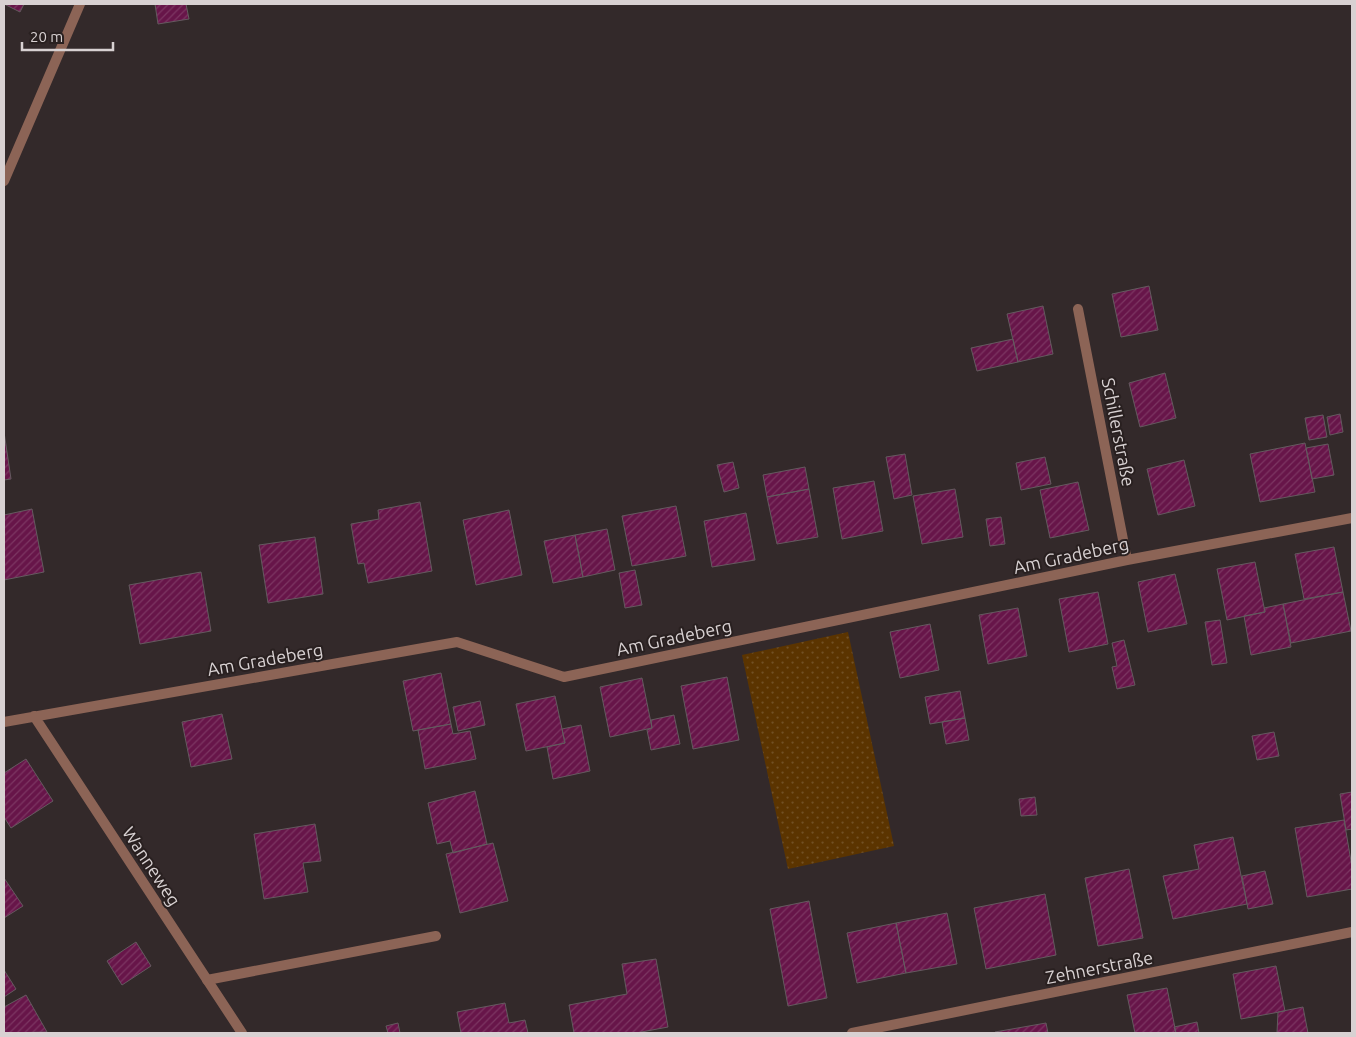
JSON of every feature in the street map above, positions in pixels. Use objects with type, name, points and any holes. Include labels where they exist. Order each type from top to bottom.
[{"type":"street","points":[[4,181],[80,4]]},
{"type":"street","name":"Schillerstraße","points":[[1078,309],[1127,560]]},
{"type":"street","name":"Am Gradeberg","points":[[4,722],[457,642],[564,677],[1127,560],[1352,518]]},
{"type":"street","name":"Wanneweg","points":[[34,716],[242,1033]]},
{"type":"street","name":"Zehnerstraße","points":[[852,1033],[1352,932]]},
{"type":"street","points":[[207,980],[436,936]]},
{"type":"shaded area","points":[[848,632],[894,846],[788,869],[742,655]]},
{"type":"building","points":[[4,4],[24,4],[20,12]]},
{"type":"building","points":[[155,4],[186,4],[189,19],[158,24]]},
{"type":"building","points":[[1149,286],[1158,330],[1121,337],[1112,294]]},
{"type":"building","points":[[1043,306],[1053,354],[1018,362],[1007,314]]},
{"type":"building","points":[[1013,339],[1018,362],[977,371],[971,348]]},
{"type":"building","points":[[1165,373],[1176,418],[1140,427],[1129,383]]},
{"type":"building","points":[[1340,414],[1343,432],[1330,435],[1327,417]]},
{"type":"building","points":[[1323,415],[1327,437],[1309,440],[1305,418]]},
{"type":"building","points":[[4,432],[11,479],[4,480]]},
{"type":"building","points":[[1305,443],[1315,492],[1260,502],[1250,454]]},
{"type":"building","points":[[1328,444],[1334,475],[1312,479],[1306,448]]},
{"type":"building","points":[[905,454],[912,495],[894,499],[886,457]]},
{"type":"building","points":[[1045,457],[1051,484],[1021,490],[1016,463]]},
{"type":"building","points":[[1184,460],[1195,506],[1158,515],[1147,469]]},
{"type":"building","points":[[733,462],[739,488],[724,492],[717,465]]},
{"type":"building","points":[[805,467],[809,489],[767,497],[763,475]]},
{"type":"building","points":[[874,481],[883,531],[842,539],[833,488]]},
{"type":"building","points":[[1078,482],[1089,530],[1050,538],[1040,490]]},
{"type":"building","points":[[809,489],[818,537],[777,544],[767,497]]},
{"type":"building","points":[[955,489],[963,537],[922,544],[913,496]]},
{"type":"building","points":[[420,502],[432,571],[368,583],[364,563],[358,564],[351,524],[379,519],[378,510]]},
{"type":"building","points":[[676,506],[686,556],[632,566],[622,516]]},
{"type":"building","points":[[32,509],[44,572],[4,580],[4,515]]},
{"type":"building","points":[[509,510],[522,575],[476,585],[463,520]]},
{"type":"building","points":[[746,513],[755,560],[712,567],[704,521]]},
{"type":"building","points":[[1001,517],[1005,544],[990,546],[986,519]]},
{"type":"building","points":[[607,529],[615,570],[583,577],[575,535]]},
{"type":"building","points":[[575,535],[583,577],[553,583],[544,541]]},
{"type":"building","points":[[315,537],[323,594],[268,603],[259,545]]},
{"type":"building","points":[[1334,547],[1343,592],[1304,599],[1295,554]]},
{"type":"building","points":[[1255,562],[1265,612],[1227,620],[1217,569]]},
{"type":"building","points":[[635,570],[642,605],[625,608],[619,573]]},
{"type":"building","points":[[201,572],[211,631],[140,644],[129,585]]},
{"type":"building","points":[[1175,574],[1187,624],[1148,632],[1138,582]]},
{"type":"building","points":[[1098,592],[1108,644],[1069,652],[1059,599]]},
{"type":"building","points":[[1343,592],[1351,631],[1291,643],[1283,604]]},
{"type":"building","points":[[1283,604],[1291,647],[1251,655],[1244,616],[1265,612],[1264,608]]},
{"type":"building","points":[[1018,608],[1027,656],[988,664],[979,615]]},
{"type":"building","points":[[1220,620],[1227,663],[1212,665],[1205,622]]},
{"type":"building","points":[[930,624],[939,670],[900,678],[890,632]]},
{"type":"building","points":[[1124,640],[1135,685],[1117,689],[1112,667],[1117,666],[1112,643]]},
{"type":"building","points":[[441,673],[451,724],[413,731],[403,681]]},
{"type":"building","points":[[727,677],[739,740],[693,749],[681,686]]},
{"type":"building","points":[[642,678],[652,728],[610,737],[600,687]]},
{"type":"building","points":[[960,691],[965,718],[930,724],[925,697]]},
{"type":"building","points":[[555,696],[565,743],[526,751],[516,704]]},
{"type":"building","points":[[480,701],[485,725],[458,731],[453,707]]},
{"type":"building","points":[[222,714],[232,759],[191,767],[182,722]]},
{"type":"building","points":[[674,715],[680,744],[651,750],[647,730],[652,728],[651,720]]},
{"type":"building","points":[[965,718],[969,740],[946,744],[942,722]]},
{"type":"building","points":[[451,724],[453,734],[470,731],[476,759],[425,769],[418,730]]},
{"type":"building","points":[[581,725],[590,771],[553,779],[547,747],[565,743],[562,729]]},
{"type":"building","points":[[1274,732],[1279,756],[1257,760],[1252,736]]},
{"type":"building","points":[[26,759],[53,801],[11,828],[4,817],[4,773]]},
{"type":"building","points":[[475,791],[487,844],[453,853],[450,841],[437,844],[428,803]]},
{"type":"building","points":[[1352,792],[1352,829],[1346,830],[1340,794]]},
{"type":"building","points":[[1035,797],[1037,815],[1021,816],[1019,799]]},
{"type":"building","points":[[1344,820],[1352,867],[1352,889],[1307,897],[1295,828]]},
{"type":"building","points":[[315,824],[321,861],[303,863],[308,892],[264,899],[254,834]]},
{"type":"building","points":[[1233,837],[1247,904],[1173,919],[1163,876],[1199,869],[1194,845]]},
{"type":"building","points":[[493,843],[508,901],[460,913],[446,854]]},
{"type":"building","points":[[1129,869],[1143,938],[1098,946],[1085,878]]},
{"type":"building","points":[[1265,871],[1273,904],[1248,909],[1242,876]]},
{"type":"building","points":[[4,878],[23,906],[4,918]]},
{"type":"building","points":[[1045,894],[1056,955],[986,969],[974,908]]},
{"type":"building","points":[[809,901],[827,998],[788,1006],[770,909]]},
{"type":"building","points":[[947,913],[957,964],[906,973],[896,923]]},
{"type":"building","points":[[896,923],[906,973],[857,983],[847,933]]},
{"type":"building","points":[[136,942],[151,966],[122,985],[107,961]]},
{"type":"building","points":[[656,959],[668,1027],[636,1033],[574,1033],[569,1005],[627,994],[622,964]]},
{"type":"building","points":[[1276,966],[1285,1011],[1241,1019],[1233,974]]},
{"type":"building","points":[[4,970],[16,989],[4,997]]},
{"type":"building","points":[[1167,988],[1176,1033],[1135,1033],[1127,995]]},
{"type":"building","points":[[26,995],[47,1032],[4,1033],[4,1007]]},
{"type":"building","points":[[505,1003],[509,1023],[525,1020],[528,1033],[461,1033],[457,1012]]},
{"type":"building","points":[[1303,1007],[1308,1033],[1277,1033],[1278,1012]]},
{"type":"building","points":[[1197,1022],[1199,1033],[1176,1033],[1174,1027]]},
{"type":"building","points":[[398,1023],[400,1033],[388,1033],[386,1026]]},
{"type":"building","points":[[1046,1023],[1048,1033],[995,1032]]}]
